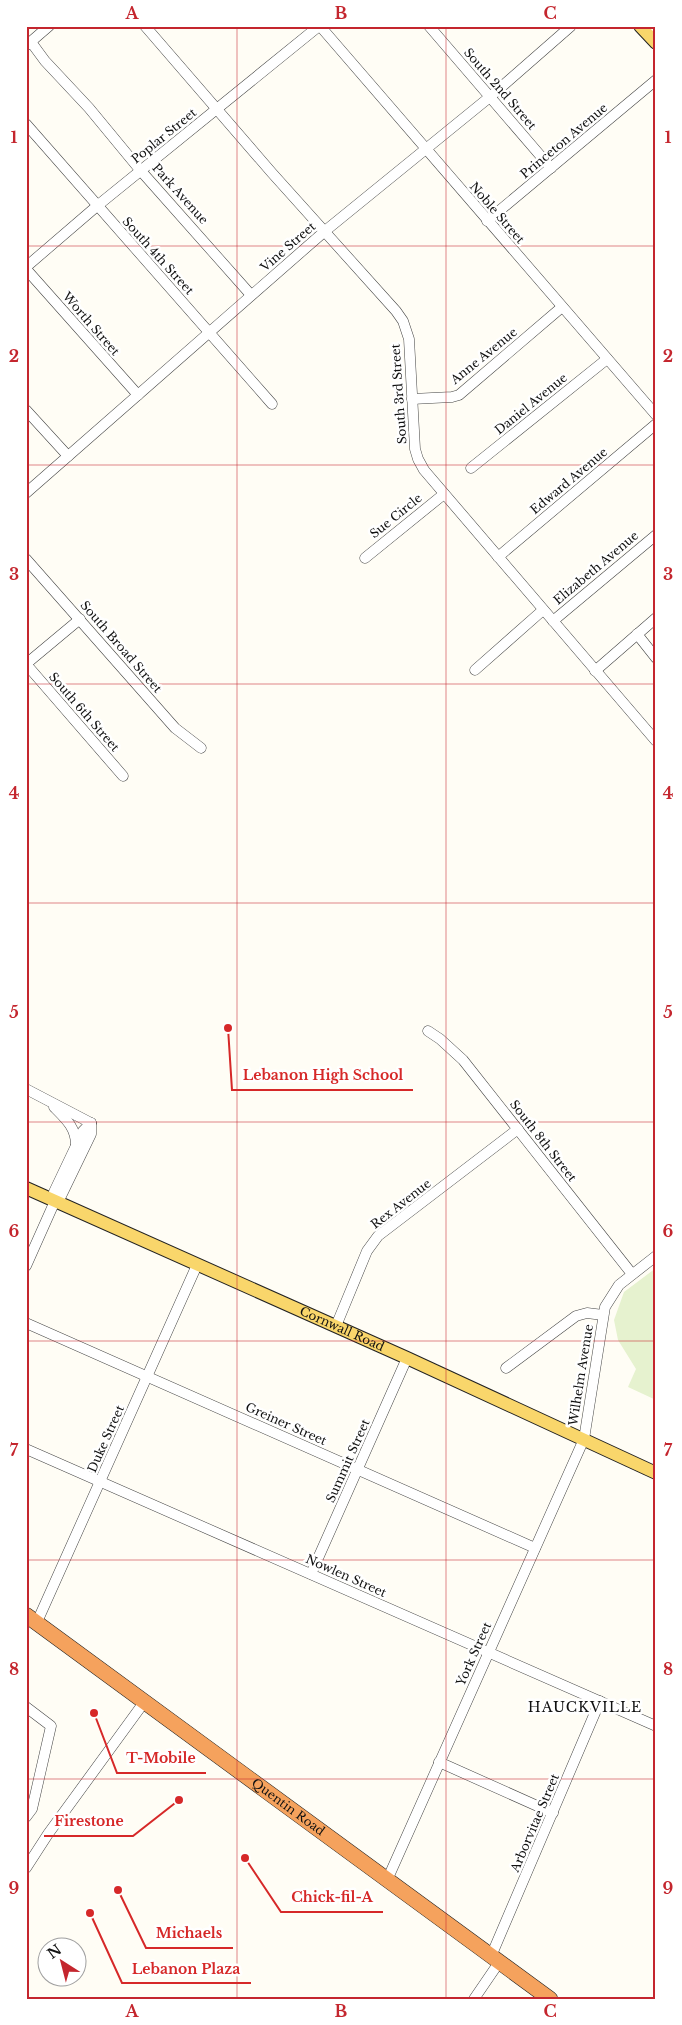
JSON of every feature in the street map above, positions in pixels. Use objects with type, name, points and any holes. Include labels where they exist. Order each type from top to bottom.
[{"type":"highway","name":"Quentin Road","points":[[32,1618],[550,1999]]},
{"type":"main road","name":"Cornwall Road","points":[[26,1188],[407,1358],[656,1473]]},
{"type":"street","points":[[28,44],[49,26]]},
{"type":"street","name":"South 3rd Street","points":[[145,26],[216,109],[396,311],[403,321],[409,339],[415,449],[424,470],[656,741]]},
{"type":"street","name":"Poplar Street","points":[[26,268],[97,206],[319,26]]},
{"type":"street","name":"Noble Street","points":[[319,26],[656,415]]},
{"type":"street","name":"South 2nd Street","points":[[430,26],[551,168]]},
{"type":"street","name":"Vine Street","points":[[26,493],[325,231],[491,96],[571,26]]},
{"type":"street","name":"Park Avenue","points":[[28,44],[251,295]]},
{"type":"street","name":"Princeton Avenue","points":[[488,221],[656,80]]},
{"type":"street","name":"South 4th Street","points":[[26,124],[272,404]]},
{"type":"street","name":"Worth Street","points":[[26,268],[138,395]]},
{"type":"street","name":"Anne Avenue","points":[[412,398],[459,395],[562,307]]},
{"type":"street","name":"Daniel Avenue","points":[[471,468],[607,359]]},
{"type":"street","points":[[26,410],[68,456]]},
{"type":"street","name":"Edward Avenue","points":[[498,557],[656,424]]},
{"type":"street","name":"Sue Circle","points":[[365,558],[444,494]]},
{"type":"street","name":"Elizabeth Avenue","points":[[553,621],[656,535]]},
{"type":"street","name":"South Broad Street","points":[[26,558],[176,728],[200,748]]},
{"type":"street","points":[[475,670],[544,610]]},
{"type":"street","points":[[595,670],[656,618]]},
{"type":"street","points":[[26,664],[80,619]]},
{"type":"street","points":[[637,634],[656,658]]},
{"type":"street","name":"South 6th Street","points":[[26,664],[123,776]]},
{"type":"street","name":"South 8th Street","points":[[428,1031],[463,1060],[632,1274]]},
{"type":"street","points":[[26,1089],[91,1123]]},
{"type":"street","points":[[47,1099],[72,1126],[76,1137],[76,1145]]},
{"type":"street","points":[[56,1201],[54,1192],[83,1130],[91,1123]]},
{"type":"street","points":[[26,1266],[56,1201],[62,1196],[91,1134],[91,1123]]},
{"type":"street","name":"Rex Avenue","points":[[336,1326],[367,1251],[378,1236],[518,1129]]},
{"type":"street","name":"Wilhelm Avenue","points":[[584,1439],[603,1315],[614,1292],[632,1274],[656,1256]]},
{"type":"street","name":"Duke Street","points":[[32,1618],[100,1481],[197,1265]]},
{"type":"street","name":"Wilhelm Avenue","points":[[506,1368],[576,1316],[587,1313],[603,1315]]},
{"type":"street","name":"Greiner Street","points":[[26,1323],[536,1548]]},
{"type":"street","name":"Summit Street","points":[[311,1574],[407,1358]]},
{"type":"street","name":"York Street","points":[[388,1878],[584,1439]]},
{"type":"street","name":"Nowlen Street","points":[[26,1448],[656,1726]]},
{"type":"street","points":[[26,1868],[29,1855],[145,1701]]},
{"type":"street","name":"Arborvitae Street","points":[[474,1999],[496,1958],[553,1813],[600,1701]]},
{"type":"street","points":[[26,1707],[51,1726],[32,1809],[26,1817]]},
{"type":"street","points":[[440,1762],[553,1813]]},
{"type":"green space","points":[[656,1268],[656,1400],[628,1387],[636,1369],[618,1340],[614,1320],[624,1292]]},
{"type":"place","name":"Lebanon High School","points":[[228,1028]]},
{"type":"place","name":"T-Mobile","points":[[94,1713]]},
{"type":"place","name":"Firestone","points":[[179,1800]]},
{"type":"place","name":"Chick-fil-A","points":[[245,1858]]},
{"type":"place","name":"Michaels","points":[[118,1890]]},
{"type":"place","name":"Lebanon Plaza","points":[[90,1913]]},
{"type":"district","name":"HAUCKVILLE","points":[[585,1707]]}]
